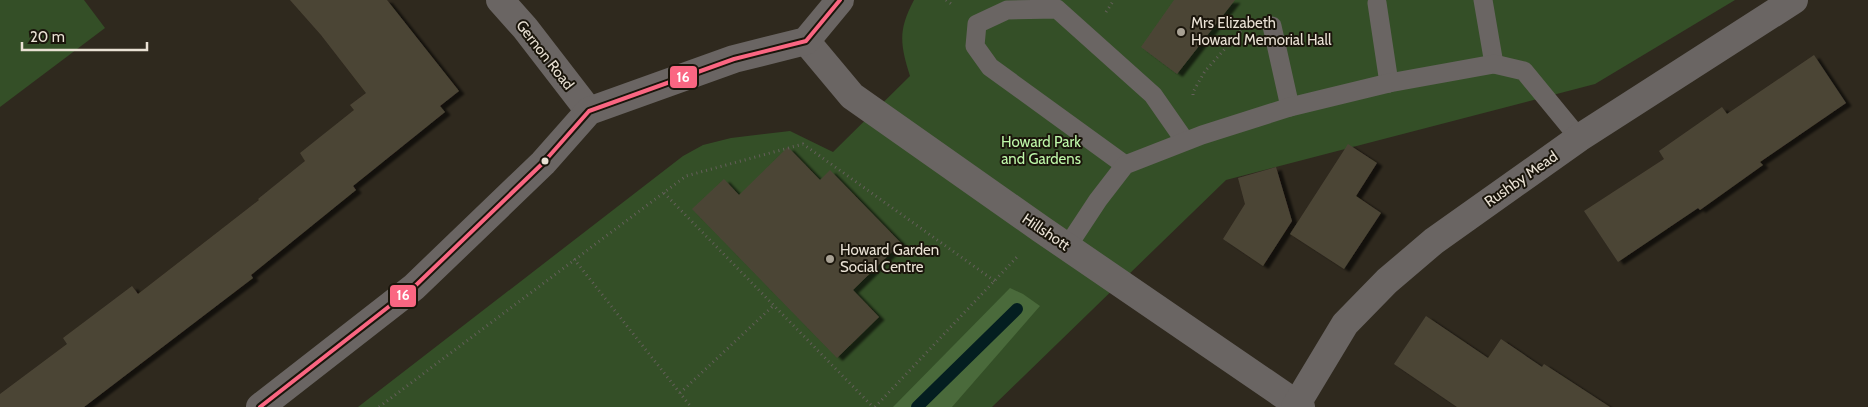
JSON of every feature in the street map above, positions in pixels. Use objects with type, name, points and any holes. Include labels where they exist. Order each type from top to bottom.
[{"type":"street","name":"Gernon Road","points":[[500,0],[526,28],[589,111]]},
{"type":"street","points":[[260,407],[414,287],[543,163],[589,111],[734,59],[806,41],[840,0]]},
{"type":"street","name":"Rushby Mead","points":[[1297,406],[1345,324],[1387,281],[1434,241],[1579,138],[1794,0]]},
{"type":"street","name":"Hillshott","points":[[806,41],[852,96],[1041,230],[1067,246],[1297,406]]},
{"type":"lane","points":[[1483,0],[1494,64]]},
{"type":"lane","points":[[1377,3],[1389,83]]},
{"type":"lane","points":[[1125,165],[990,67],[975,46],[977,24],[1007,10],[1057,9],[1153,96],[1193,138]]},
{"type":"lane","points":[[1272,26],[1290,107]]},
{"type":"lane","points":[[1067,246],[1098,200],[1125,165],[1193,138],[1290,107],[1389,83],[1494,64],[1524,71],[1579,138]]},
{"type":"path","points":[[946,0],[952,6]]},
{"type":"path","points":[[1193,138],[1193,92],[1205,71],[1246,25]]},
{"type":"path","points":[[379,407],[686,176],[803,144],[996,282]]},
{"type":"path","points":[[664,192],[874,407],[996,282],[1041,230]]},
{"type":"path","points":[[574,259],[690,407]]},
{"type":"path","points":[[680,393],[774,305]]},
{"type":"green space","points":[[0,0],[84,0],[105,28],[0,107]]},
{"type":"green space","name":"Howard Park and Gardens","points":[[914,0],[1735,0],[1595,84],[1226,180],[992,407],[358,407],[683,156],[703,145],[731,138],[790,131],[833,152],[910,76],[904,55],[902,37],[905,20]]},
{"type":"green space","points":[[1010,288],[1023,294],[1040,306],[952,407],[893,407]]},
{"type":"building","points":[[290,0],[387,0],[459,91],[440,106],[445,112],[353,186],[356,190],[251,275],[253,278],[84,407],[0,407],[0,394],[67,344],[63,338],[132,286],[138,294],[259,200],[305,161],[300,153],[354,110],[350,105],[366,93],[321,35]]},
{"type":"building","name":"Mrs Elizabeth Howard Memorial Hall","points":[[1174,0],[1235,0],[1177,74],[1141,47]]},
{"type":"building","points":[[1814,55],[1846,103],[1760,162],[1763,165],[1700,210],[1698,208],[1618,262],[1584,211],[1664,159],[1659,151],[1722,107],[1727,114]]},
{"type":"building","points":[[1348,144],[1377,163],[1356,196],[1381,213],[1344,269],[1290,234]]},
{"type":"building","name":"Howard Garden Social Centre","points":[[788,147],[820,180],[830,170],[901,243],[853,290],[879,317],[837,358],[692,209],[724,179],[739,195]]},
{"type":"building","points":[[1276,167],[1292,221],[1263,266],[1223,239],[1245,204],[1238,178]]},
{"type":"building","points":[[1426,316],[1488,358],[1501,339],[1542,367],[1544,364],[1610,407],[1457,407],[1394,364]]},
{"type":"waterway","points":[[917,407],[1017,309]]},
{"type":"transit line","name":"16","points":[[260,407],[414,287],[543,163],[589,111],[734,59],[806,41],[840,0]]},
{"type":"place","name":"Mrs Elizabeth Howard Memorial Hall","points":[[1181,32]]},
{"type":"place","name":"Howard Garden Social Centre","points":[[830,259]]}]
